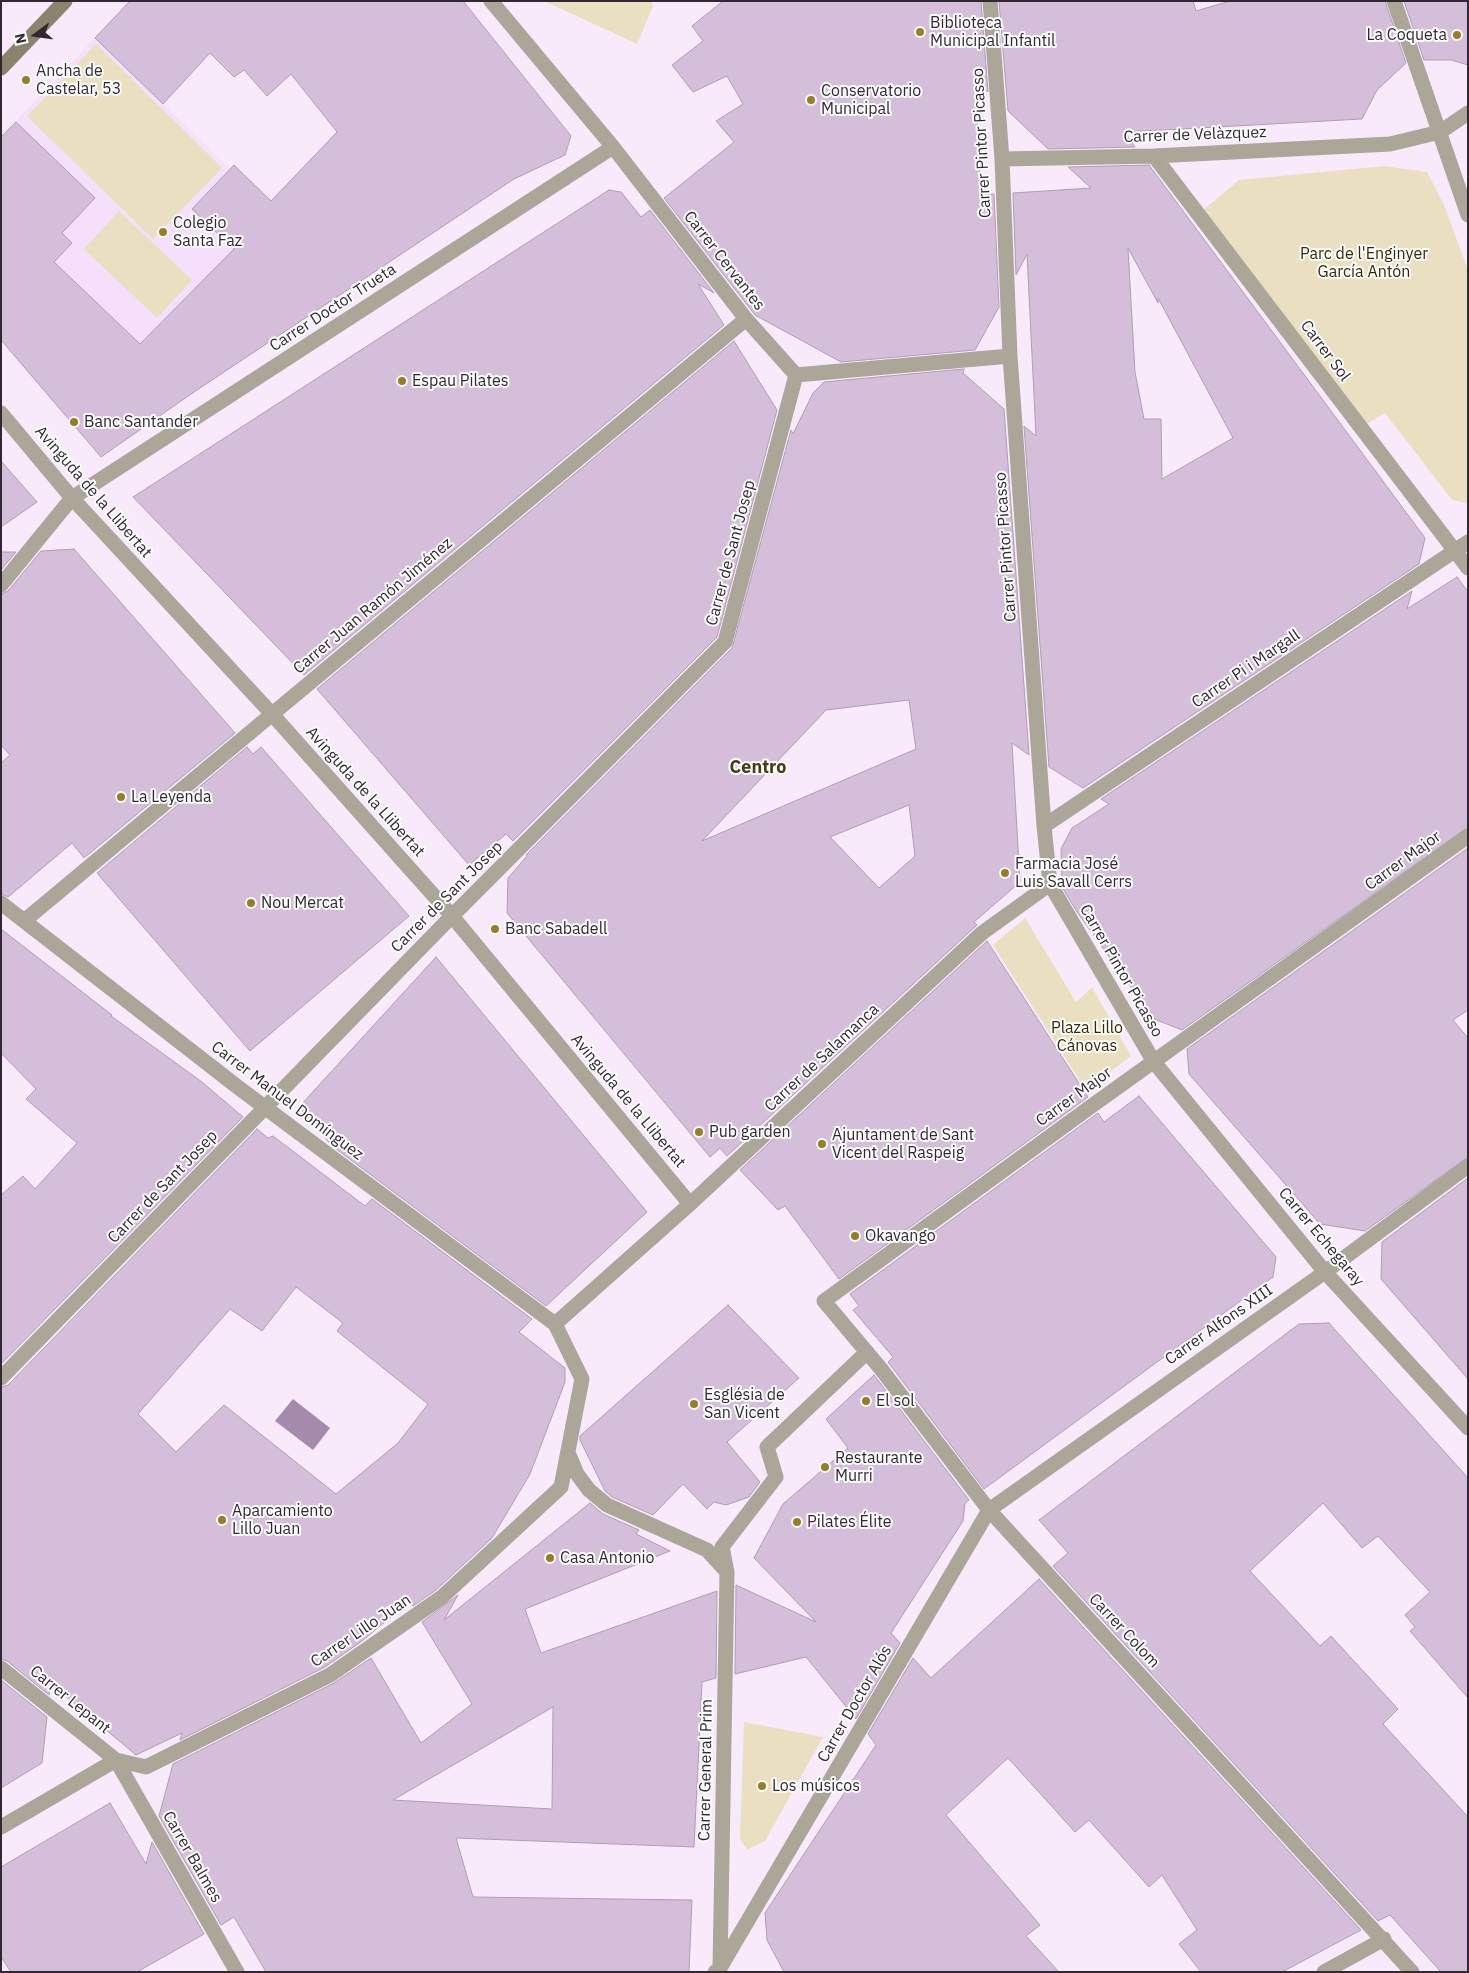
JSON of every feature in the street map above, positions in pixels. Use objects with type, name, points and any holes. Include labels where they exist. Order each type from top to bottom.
[{"type":"main road","points":[[1,68],[65,1]]},
{"type":"street","name":"Carrer Cervantes","points":[[491,1],[613,147],[746,319],[796,375]]},
{"type":"street","name":"Carrer Pintor Picasso","points":[[990,1],[1002,159],[1010,356],[1044,826],[1050,884],[1154,1062]]},
{"type":"street","points":[[1394,1],[1440,132],[1454,180],[1468,215]]},
{"type":"street","points":[[1440,132],[1468,113]]},
{"type":"street","name":"Carrer de Velàzquez","points":[[1002,159],[1154,156],[1390,144],[1440,132]]},
{"type":"street","name":"Carrer Doctor Trueta","points":[[1,585],[72,498],[613,147]]},
{"type":"street","name":"Carrer Sol","points":[[1154,156],[1461,546],[1468,568]]},
{"type":"street","name":"Carrer Juan Ramón Jiménez","points":[[24,921],[746,319]]},
{"type":"street","points":[[796,375],[1010,356]]},
{"type":"street","name":"Carrer de Sant Josep","points":[[1,1378],[452,916],[726,642],[796,375]]},
{"type":"street","name":"Avinguda de la Llibertat","points":[[1,413],[72,498],[271,714],[452,916],[690,1204]]},
{"type":"street","name":"Carrer Pi i Margall","points":[[1044,826],[1461,546]]},
{"type":"street","name":"Carrer Major","points":[[824,1301],[1468,836]]},
{"type":"street","name":"Carrer de Salamanca","points":[[555,1324],[690,1204],[982,934],[1050,884]]},
{"type":"street","name":"Carrer Manuel Domínguez","points":[[1,903],[265,1107],[555,1324]]},
{"type":"street","name":"Carrer Echegaray","points":[[1154,1062],[1325,1272],[1468,1428]]},
{"type":"street","name":"Carrer Alfons XIII","points":[[990,1510],[1325,1272],[1468,1166]]},
{"type":"street","name":"Carrer Colom","points":[[824,1301],[867,1352],[990,1510],[1384,1939],[1412,1972]]},
{"type":"street","name":"Carrer Lillo Juan","points":[[116,1760],[146,1767],[330,1675],[442,1597],[561,1486],[569,1454],[582,1379],[555,1324]]},
{"type":"street","name":"Carrer General Prim","points":[[719,1970],[727,1572],[722,1547],[776,1477],[767,1447],[867,1352]]},
{"type":"street","points":[[569,1454],[578,1474],[589,1490],[607,1505],[707,1550],[727,1572]]},
{"type":"street","name":"Carrer Doctor Alós","points":[[719,1970],[990,1510]]},
{"type":"street","name":"Carrer Lepant","points":[[1,1668],[116,1760]]},
{"type":"street","points":[[1,1827],[116,1760]]},
{"type":"street","name":"Carrer Balmes","points":[[116,1760],[237,1972]]},
{"type":"street","points":[[1324,1972],[1384,1939]]},
{"type":"shaded area","name":"Colegio Santa Faz","points":[[95,38],[230,169],[234,165],[358,284],[191,394],[1,211],[1,137]]},
{"type":"shaded area","points":[[293,1399],[330,1428],[313,1450],[275,1421]]},
{"type":"green space","points":[[544,1],[651,1],[653,6],[637,44]]},
{"type":"green space","points":[[96,44],[222,168],[153,239],[27,116]]},
{"type":"green space","name":"Parc de l'Enginyer García Antón","points":[[1384,166],[1427,172],[1444,205],[1468,270],[1468,502],[1466,503],[1452,500],[1385,413],[1366,424],[1202,211],[1239,180]]},
{"type":"green space","points":[[119,211],[192,280],[157,318],[84,249]]},
{"type":"green space","name":"Plaza Lillo Cánovas","points":[[1025,918],[1076,1002],[1092,987],[1131,1056],[1086,1090],[993,945]]},
{"type":"green space","points":[[744,1722],[823,1737],[765,1841],[747,1850],[740,1839]]},
{"type":"building","points":[[130,1],[463,1],[571,136],[565,155],[514,179],[191,394],[101,457],[1,340],[1,137],[16,122],[95,198],[62,233],[72,243],[54,262],[140,344],[234,249],[192,209],[234,165],[271,201],[337,132],[291,74],[267,96],[244,70],[234,77],[210,53],[163,104],[95,38]]},
{"type":"building","points":[[723,1],[981,1],[988,92],[975,80],[981,195],[994,194],[999,307],[975,350],[841,362],[755,315],[664,198],[734,142],[716,121],[743,104],[727,76],[693,92],[672,65],[703,41],[692,26]]},
{"type":"building","points":[[999,1],[1193,1],[1196,11],[1230,1],[1385,1],[1406,63],[1377,90],[1362,119],[1125,132],[1135,147],[1048,149],[1008,111]]},
{"type":"building","points":[[1404,1],[1468,1],[1468,65],[1451,60],[1424,60]]},
{"type":"building","points":[[1149,165],[1425,538],[1419,564],[1083,788],[1049,767],[1024,426],[1036,436],[1027,254],[1016,275],[1013,193],[1091,188],[1068,167]],"holes":[[[1128,248],[1158,303],[1158,298],[1233,438],[1162,479],[1161,419],[1144,419],[1135,372]]]},
{"type":"building","points":[[609,190],[621,192],[641,217],[650,210],[714,293],[698,284],[724,325],[304,675],[133,497]]},
{"type":"building","points":[[734,341],[777,410],[717,637],[513,841],[506,834],[469,865],[317,689]]},
{"type":"building","points":[[964,369],[963,373],[1004,409],[1029,755],[1012,743],[1020,882],[974,922],[977,925],[727,1156],[720,1148],[710,1157],[507,913],[508,878],[526,855],[732,648],[791,430],[793,434],[813,393],[824,382]],"holes":[[[909,700],[916,749],[702,841],[826,710]],[[909,805],[915,856],[879,888],[830,837]]]},
{"type":"building","points":[[1,461],[37,502],[1,527]]},
{"type":"building","points":[[74,549],[235,733],[84,858],[72,843],[8,897],[1,894],[1,763],[10,755],[1,745],[1,594],[8,591],[41,551]]},
{"type":"building","points":[[1,552],[16,552],[1,570]]},
{"type":"building","points":[[1457,577],[1468,592],[1468,827],[1182,1030],[1154,1019],[1077,912],[1062,887],[1061,849],[1072,828],[1109,804],[1101,799],[1412,591],[1407,609]]},
{"type":"building","name":"Nou Mercat","points":[[247,747],[253,754],[261,747],[409,916],[250,1051],[97,873]]},
{"type":"building","points":[[1468,848],[1468,1010],[1453,1020],[1468,1038],[1468,1157],[1365,1231],[1320,1224],[1189,1074],[1187,1049]]},
{"type":"building","points":[[1,929],[111,1016],[202,1082],[243,1117],[1,1364],[1,1195],[23,1176],[35,1189],[77,1143],[26,1099],[36,1089],[1,1053]]},
{"type":"building","points":[[987,941],[1088,1097],[839,1279],[785,1206],[778,1210],[740,1170]]},
{"type":"building","points":[[436,957],[647,1212],[546,1306],[331,1145],[299,1107]]},
{"type":"building","points":[[1139,1096],[1276,1257],[1273,1277],[984,1489],[888,1362],[893,1357],[853,1310],[859,1306],[850,1294],[1098,1113],[1104,1122]]},
{"type":"building","points":[[257,1129],[268,1138],[273,1136],[365,1206],[372,1199],[532,1319],[519,1332],[565,1368],[565,1382],[530,1474],[492,1538],[436,1590],[413,1606],[410,1601],[362,1641],[325,1667],[180,1740],[182,1733],[136,1755],[51,1684],[49,1695],[7,1661],[1,1659],[1,1387],[8,1385]],"holes":[[[296,1287],[343,1323],[337,1331],[428,1404],[398,1443],[336,1494],[224,1405],[176,1452],[138,1414],[230,1309],[262,1331]]]},
{"type":"building","points":[[1468,1178],[1468,1379],[1381,1279],[1382,1242]]},
{"type":"building","name":"Església de San Vicent","points":[[728,1305],[799,1378],[727,1442],[760,1482],[749,1497],[726,1505],[714,1502],[707,1509],[683,1484],[653,1515],[612,1497],[605,1491],[580,1440],[580,1436]]},
{"type":"building","points":[[1329,1323],[1468,1478],[1468,1698],[1410,1631],[1415,1627],[1405,1615],[1430,1592],[1378,1536],[1362,1548],[1323,1503],[1250,1571],[1320,1646],[1331,1636],[1398,1709],[1383,1724],[1468,1817],[1468,1972],[1441,1972],[1390,1915],[1378,1921],[1053,1566],[1068,1553],[1039,1520],[1299,1324]]},
{"type":"building","points":[[874,1375],[969,1500],[965,1503],[963,1521],[891,1633],[900,1643],[856,1719],[806,1657],[735,1674],[736,1585],[816,1622],[754,1558],[783,1504],[848,1448],[826,1419]]},
{"type":"building","points":[[590,1503],[603,1514],[639,1530],[636,1534],[670,1551],[525,1609],[541,1653],[717,1591],[716,1678],[702,1682],[694,1847],[456,1838],[473,1897],[692,1900],[689,1972],[266,1972],[234,1917],[221,1925],[159,1816],[173,1764],[334,1683],[371,1658],[421,1743],[472,1704],[422,1622],[458,1595],[444,1620]],"holes":[[[553,1707],[552,1809],[393,1800]]]},
{"type":"building","points":[[1039,1579],[1361,1930],[1282,1972],[1201,1972],[1179,1944],[1197,1930],[1162,1875],[1149,1887],[1089,1820],[1075,1832],[1008,1758],[946,1815],[1040,1925],[1026,1936],[1059,1972],[784,1972],[767,1940],[765,1913],[876,1745],[868,1734],[913,1658],[931,1678]]},
{"type":"building","points":[[1,1680],[47,1717],[42,1763],[1,1788]]},
{"type":"building","points":[[110,1803],[146,1864],[152,1842],[204,1934],[137,1972],[11,1972],[1,1957],[1,1867]]},
{"type":"place","name":"Biblioteca Municipal Infantil","points":[[920,32]]},
{"type":"place","name":"La Coqueta","points":[[1457,35]]},
{"type":"place","name":"Ancha de Castelar, 53","points":[[26,80]]},
{"type":"place","name":"Conservatorio Municipal","points":[[811,100]]},
{"type":"place","name":"Colegio Santa Faz","points":[[163,232]]},
{"type":"place","name":"Espau Pilates","points":[[402,381]]},
{"type":"place","name":"Banc Santander","points":[[74,422]]},
{"type":"place","name":"La Leyenda","points":[[121,797]]},
{"type":"place","name":"Farmacia José Luis Savall Cerrs","points":[[1005,873]]},
{"type":"place","name":"Nou Mercat","points":[[251,903]]},
{"type":"place","name":"Banc Sabadell","points":[[495,929]]},
{"type":"place","name":"Pub garden","points":[[699,1132]]},
{"type":"place","name":"Ajuntament de Sant Vicent del Raspeig","points":[[822,1144]]},
{"type":"place","name":"Okavango","points":[[855,1236]]},
{"type":"place","name":"El sol","points":[[866,1401]]},
{"type":"place","name":"Església de San Vicent","points":[[694,1404]]},
{"type":"place","name":"Restaurante Murri","points":[[825,1467]]},
{"type":"place","name":"Aparcamiento Lillo Juan","points":[[222,1520]]},
{"type":"place","name":"Pilates Élite","points":[[797,1522]]},
{"type":"place","name":"Casa Antonio","points":[[550,1558]]},
{"type":"place","name":"Los músicos","points":[[762,1786]]},
{"type":"district","name":"Centro","points":[[758,768]]}]
